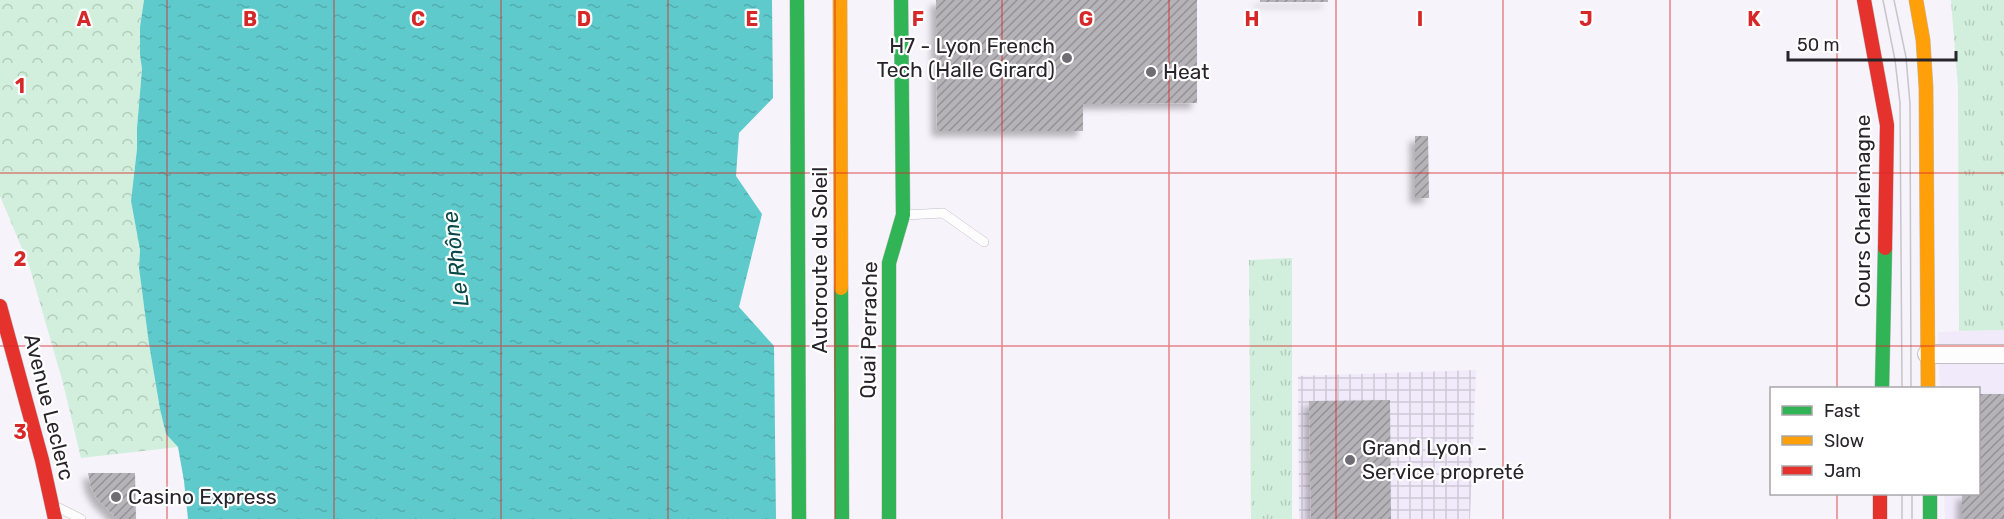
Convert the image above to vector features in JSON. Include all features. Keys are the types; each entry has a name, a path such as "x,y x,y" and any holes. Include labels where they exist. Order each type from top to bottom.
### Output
{"main road":[{"name":"Autoroute du Soleil","path":"797,0 799,519"},
{"name":"Autoroute du Soleil","path":"840,0 842,519"},
{"name":"Quai Perrache","path":"889,519 889,263 903,215 901,0"},
{"name":"Cours Charlemagne","path":"1864,0 1887,125 1882,387"},
{"path":"1916,0 1923,40 1926,88 1928,387"},
{"name":"Avenue Leclerc","path":"0,306 20,376 53,512"},
{"path":"1880,495 1880,519"},
{"path":"1930,495 1930,519"}],"street":[{"path":"1927,354 2004,354"}],"lane":[{"path":"903,215 943,213 984,242"},
{"path":"53,512 81,519"}],"shaded area":[{"path":"2004,330 2004,519 1945,519 1944,495 1980,495 1980,387 1940,387 1938,332"},
{"path":"1476,370 1470,519 1299,519 1298,376"}],"green space":[{"path":"0,0 144,0 140,27 142,69 137,149 131,201 140,250 139,268 160,409 166,434 178,447 81,458 63,383 29,265 0,196"},
{"path":"1951,0 2004,0 2004,330 1959,331 1958,87"},
{"path":"1292,258 1292,519 1251,519 1249,260"}],"water":[{"name":"Le Rhône","path":"144,0 772,0 773,98 739,133 736,176 762,214 739,307 774,346 776,519 188,519 178,447 166,434 160,409 139,268 140,250 131,201 137,149 142,69 140,27"}],"building":[{"name":"H7 - Lyon French Tech (Halle Girard)","path":"936,0 1197,0 1197,103 1083,104 1083,131 937,131"},
{"path":"1260,0 1328,0 1328,2 1260,2"},
{"path":"1415,136 1428,136 1429,198 1415,198"},
{"path":"1980,394 2004,394 2004,519 1962,519 1962,495 1980,495"},
{"name":"Grand Lyon - Service propreté","path":"1390,400 1391,519 1311,519 1309,401"},
{"name":"Casino Express","path":"88,473 135,473 136,519 117,519 98,500 91,488"}],"tram line":[{"path":"1883,0 1895,60 1900,103 1902,387"},
{"path":"1894,0 1906,57 1910,104 1911,387"},
{"path":"1902,495 1902,519"},
{"path":"1912,495 1912,519"}],"traffic: fast":[{"path":"797,0 799,519"},
{"path":"889,519 889,263 903,215 901,0"},
{"path":"1882,387 1885,248"},
{"path":"841,288 842,519"},
{"path":"1930,495 1930,519"}],"traffic: slow":[{"path":"840,0 841,288"},
{"path":"1916,0 1923,40 1926,88 1928,387"}],"traffic: jam":[{"path":"1864,0 1887,125 1885,248"},
{"path":"0,306 42,460 55,519"},
{"path":"1880,495 1880,519"}],"place":[{"name":"H7 - Lyon French Tech (Halle Girard)","path":"1067,58"},
{"name":"Heat","path":"1151,72"},
{"name":"Grand Lyon - Service propreté","path":"1350,460"},
{"name":"Casino Express","path":"116,497"}]}
